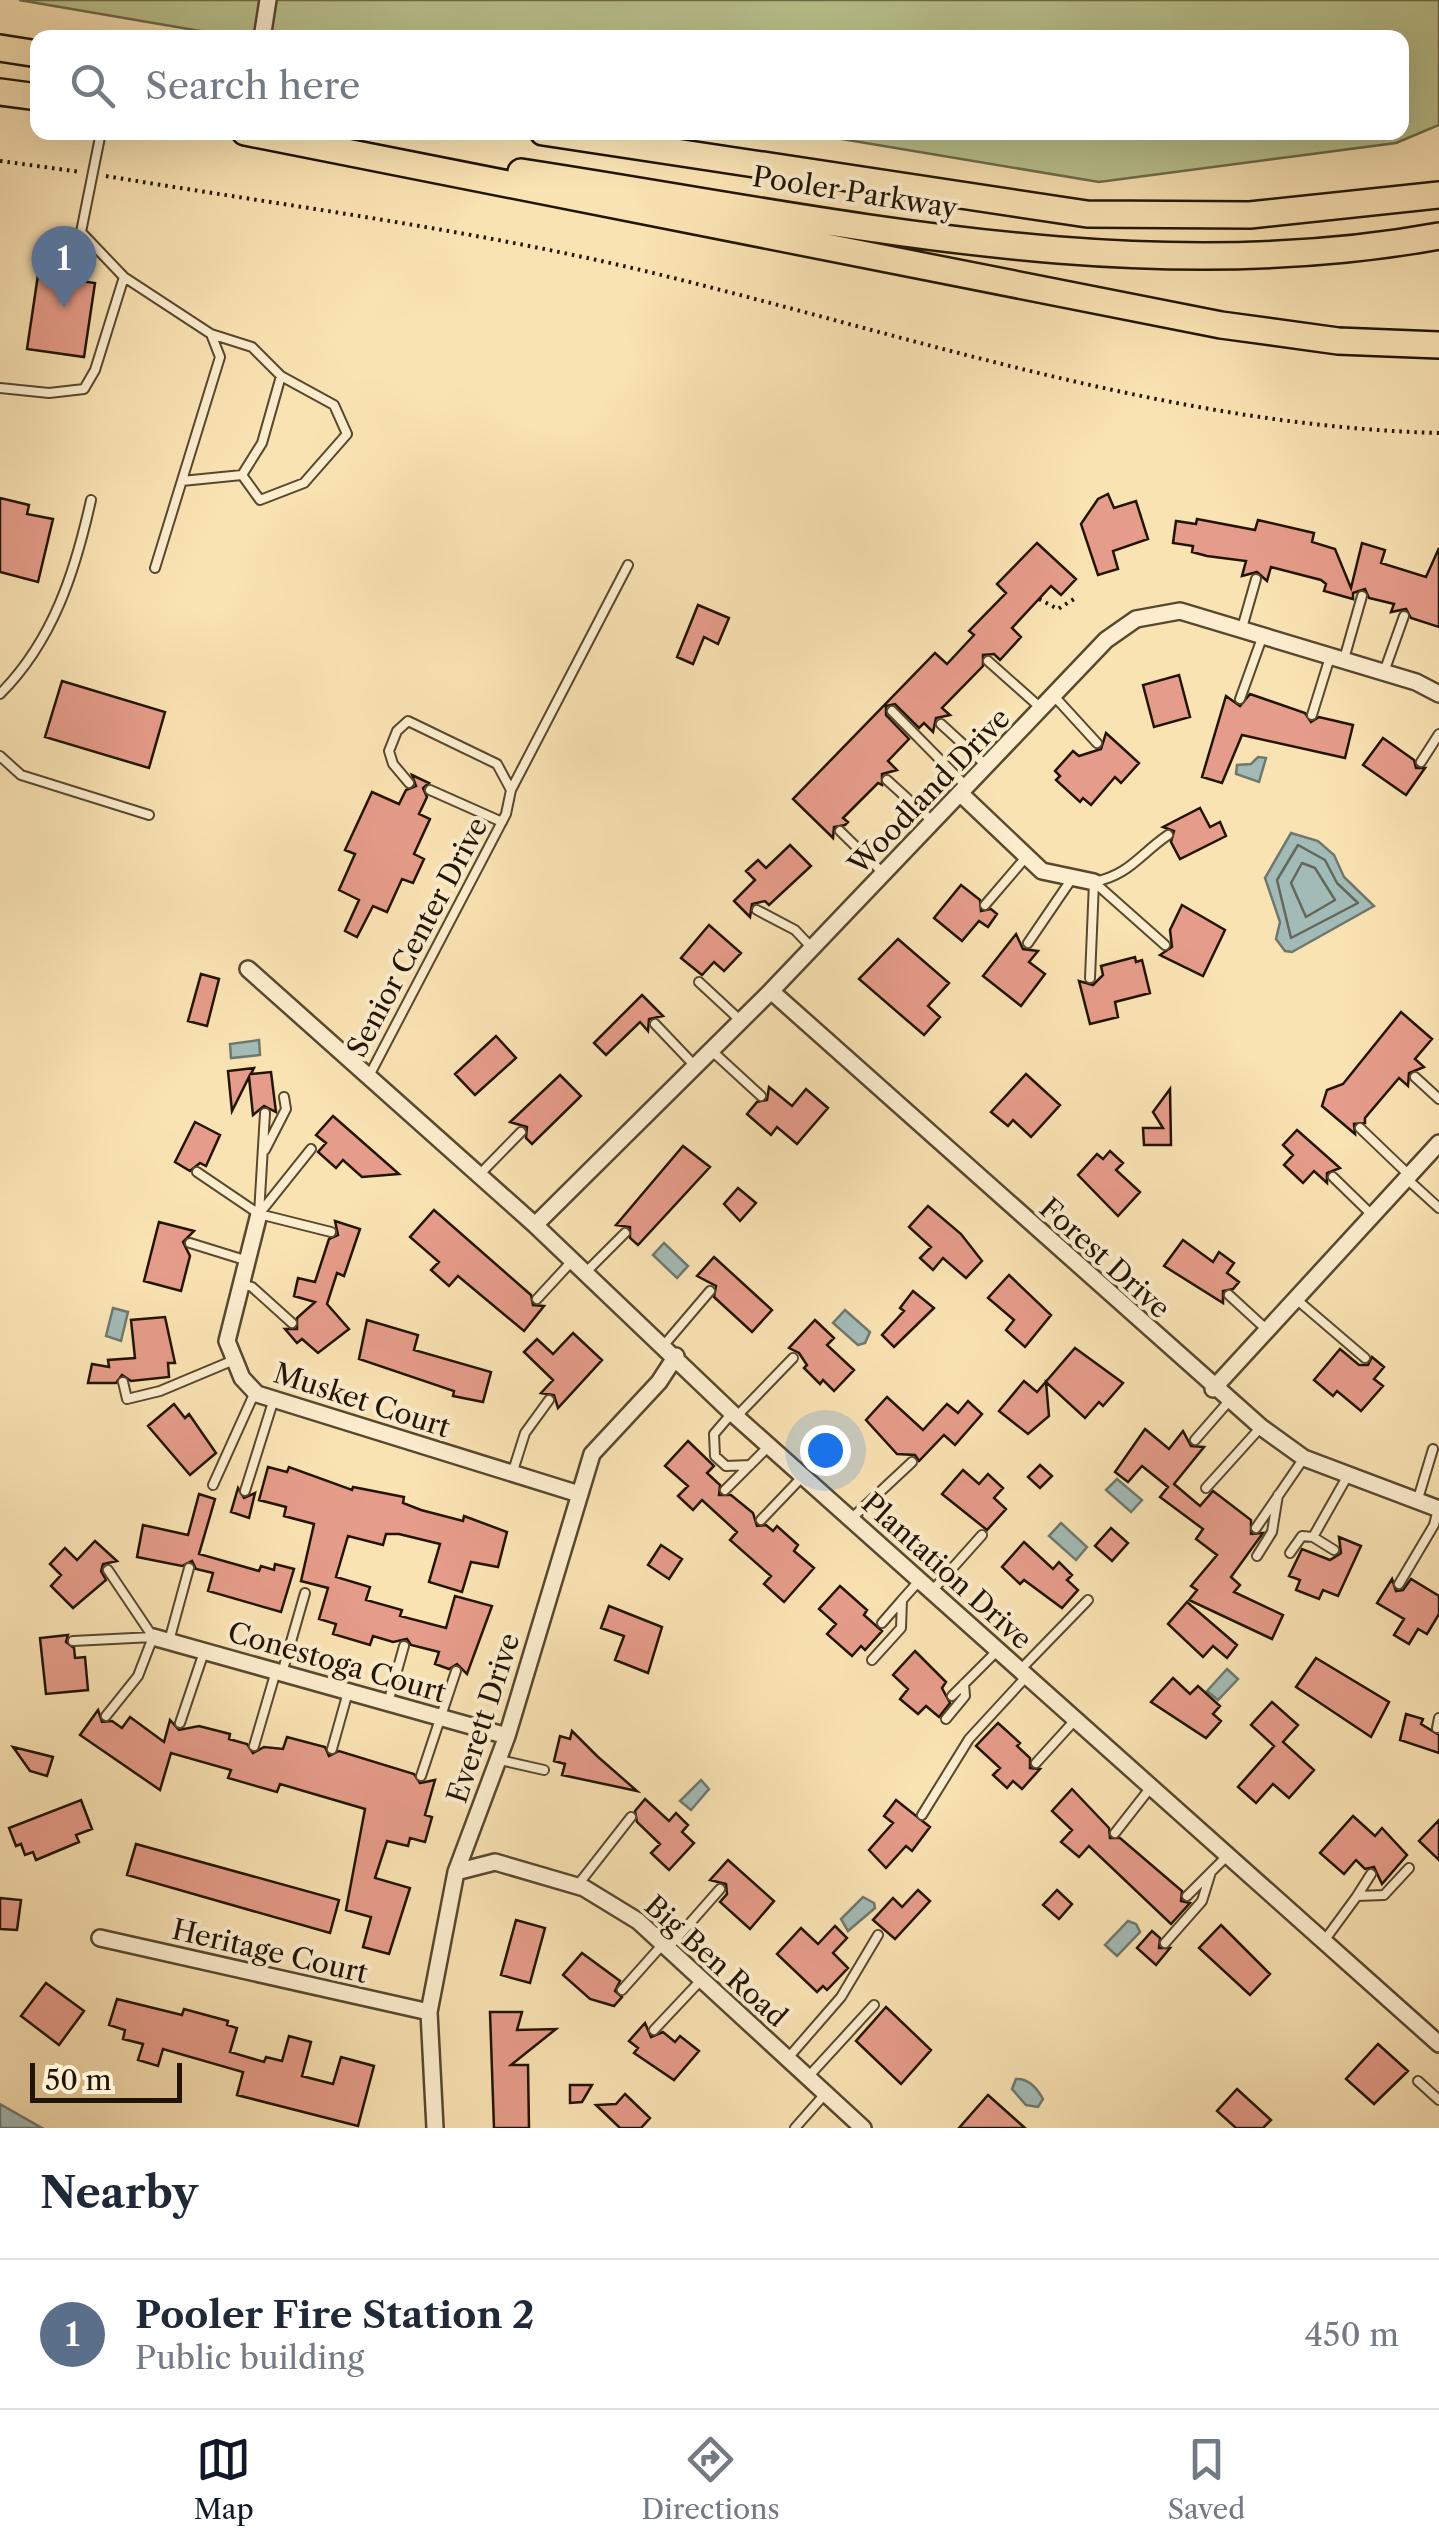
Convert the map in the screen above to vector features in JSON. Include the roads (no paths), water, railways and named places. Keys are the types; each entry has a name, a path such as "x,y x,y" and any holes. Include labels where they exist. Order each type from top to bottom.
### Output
{"main road":[{"path":"0,48 30,53"},
{"path":"0,92 30,96"},
{"path":"285,140 1221,325 1338,340 1439,344"},
{"name":"Pooler Parkway","path":"317,140 1061,252 1252,257 1387,245 1439,236"},
{"name":"Pooler Parkway","path":"597,140 1086,214 1250,216 1439,195"}],"street":[{"path":"263,30 268,0"},
{"name":"Woodland Drive","path":"535,1225 741,1022 1106,640 1136,619 1180,611 1384,672 1439,694"},
{"path":"965,791 1042,871 1094,882"},
{"name":"Plantation Drive","path":"248,969 367,1080 535,1225 734,1415 1439,2044"},
{"name":"Forest Drive","path":"771,991 1261,1427 1304,1458 1439,1509"},
{"path":"1213,1388 1439,1142"},
{"path":"234,1360 227,1342 260,1214"},
{"name":"Everett Drive","path":"435,2128 429,2012 456,1872 508,1736 592,1454 658,1382 670,1350"},
{"name":"Musket Court","path":"234,1360 254,1392 273,1402 578,1494"},
{"name":"Conestoga Court","path":"161,1639 508,1736"},
{"name":"Big Ben Road","path":"456,1872 496,1862 577,1886 638,1921 863,2128"},
{"name":"Heritage Court","path":"100,1938 429,2012"}],"lane":[{"path":"98,140 81,232 124,277 211,334 252,347 281,376 334,405 347,434 304,483 260,500 242,475"},
{"path":"0,388 49,393 84,389 96,370 124,277"},
{"path":"155,568 220,356 211,334"},
{"path":"242,475 262,444 281,376"},
{"path":"182,482 242,475"},
{"path":"0,694 44,642 81,545 92,500"},
{"name":"Senior Center Drive","path":"367,1080 504,818 511,790 628,565"},
{"path":"1242,629 1256,579"},
{"path":"1312,715 1362,596"},
{"path":"1384,672 1404,616"},
{"path":"1240,700 1262,635"},
{"path":"988,661 1048,702 1097,743"},
{"path":"892,710 965,791"},
{"path":"409,782 393,764 389,751 397,731 408,722 496,764 511,790"},
{"path":"941,724 988,767"},
{"path":"1421,762 1439,734"},
{"path":"0,756 21,775 149,815"},
{"path":"887,780 934,823"},
{"path":"430,790 504,818"},
{"path":"840,830 884,874"},
{"path":"1094,882 1120,877 1142,852 1168,835"},
{"path":"986,905 1026,856"},
{"path":"1028,944 1073,877"},
{"path":"1094,882 1165,946"},
{"path":"1090,978 1094,882"},
{"path":"757,910 795,930 812,948"},
{"path":"699,982 741,1022"},
{"path":"655,1024 696,1067"},
{"path":"712,1051 762,1096"},
{"path":"1415,1077 1439,1100"},
{"path":"263,1154 286,1110 284,1097"},
{"path":"260,1214 265,1114"},
{"path":"1360,1128 1439,1208"},
{"path":"478,1176 520,1132"},
{"path":"260,1214 311,1150"},
{"path":"198,1172 260,1214 331,1232"},
{"path":"1333,1176 1372,1215"},
{"path":"586,1272 625,1233"},
{"path":"190,1243 248,1261"},
{"path":"536,1299 573,1260"},
{"path":"242,1284 252,1287 292,1323"},
{"path":"670,1350 710,1291"},
{"path":"1229,1295 1267,1330"},
{"path":"1296,1298 1365,1358"},
{"path":"750,1466 726,1466 711,1445 714,1434 793,1358"},
{"path":"123,1382 126,1399 160,1391 234,1360"},
{"path":"214,1486 254,1392"},
{"path":"512,1474 525,1433 549,1400"},
{"path":"1195,1440 1228,1401"},
{"path":"246,1490 273,1402"},
{"path":"1206,1488 1261,1427"},
{"path":"726,1490 769,1446"},
{"path":"1417,1502 1433,1449"},
{"path":"1256,1528 1304,1458"},
{"path":"851,1518 912,1462"},
{"path":"761,1520 803,1476"},
{"path":"1313,1537 1347,1477"},
{"path":"1258,1556 1272,1532 1278,1491"},
{"path":"1399,1584 1434,1525 1439,1509"},
{"path":"882,1623 902,1600 926,1586 982,1535"},
{"path":"1290,1553 1302,1536 1313,1537 1334,1550"},
{"path":"106,1716 161,1639 189,1568"},
{"path":"108,1570 161,1639"},
{"path":"254,1746 305,1593"},
{"path":"872,1660 901,1628 902,1600"},
{"path":"922,1815 969,1739 1088,1600"},
{"path":"73,1641 161,1639"},
{"path":"388,1703 404,1646"},
{"path":"952,1696 998,1650"},
{"path":"180,1723 204,1651"},
{"path":"421,1776 444,1718 456,1671"},
{"path":"946,1719 965,1696 964,1684"},
{"path":"332,1749 348,1692"},
{"path":"1036,1764 1076,1720"},
{"path":"499,1759 544,1770"},
{"path":"1115,1834 1151,1787"},
{"path":"577,1886 631,1816"},
{"path":"1188,1896 1228,1856"},
{"path":"1357,1896 1384,1895 1409,1868"},
{"path":"1165,1943 1202,1901 1211,1872"},
{"path":"1324,1941 1371,1874"},
{"path":"622,1990 720,1889"},
{"path":"788,2058 846,1988 878,1935"},
{"path":"838,1978 846,1988"},
{"path":"654,2030 702,1979"},
{"path":"808,2078 874,2005"},
{"path":"1418,2081 1439,2100"},
{"path":"794,2128 826,2094"}],"water":[{"path":"1258,757 1266,758 1259,782 1236,774 1237,765 1251,764"},
{"path":"1291,833 1318,841 1334,855 1344,877 1374,906 1292,952 1285,951 1276,939 1280,922 1265,878"},
{"path":"259,1040 260,1055 231,1058 230,1044"},
{"path":"664,1243 688,1266 677,1278 653,1255"},
{"path":"113,1308 128,1312 121,1341 106,1336"},
{"path":"845,1310 870,1332 865,1343 858,1345 833,1323"},
{"path":"1117,1479 1142,1500 1131,1512 1106,1490"},
{"path":"1061,1523 1087,1547 1076,1560 1049,1536"},
{"path":"1227,1669 1238,1679 1218,1700 1207,1691"},
{"path":"701,1780 709,1789 691,1810 680,1801"},
{"path":"863,1897 874,1903 875,1908 848,1931 841,1919"},
{"path":"1128,1921 1136,1924 1140,1932 1117,1956 1105,1945"},
{"path":"1016,2079 1029,2082 1038,2091 1043,2099 1038,2107 1026,2105 1012,2089"},
{"path":"0,2104 42,2128 0,2128"}],"place":[{"name":"Pooler Fire Station 2","path":"64,308"}]}
